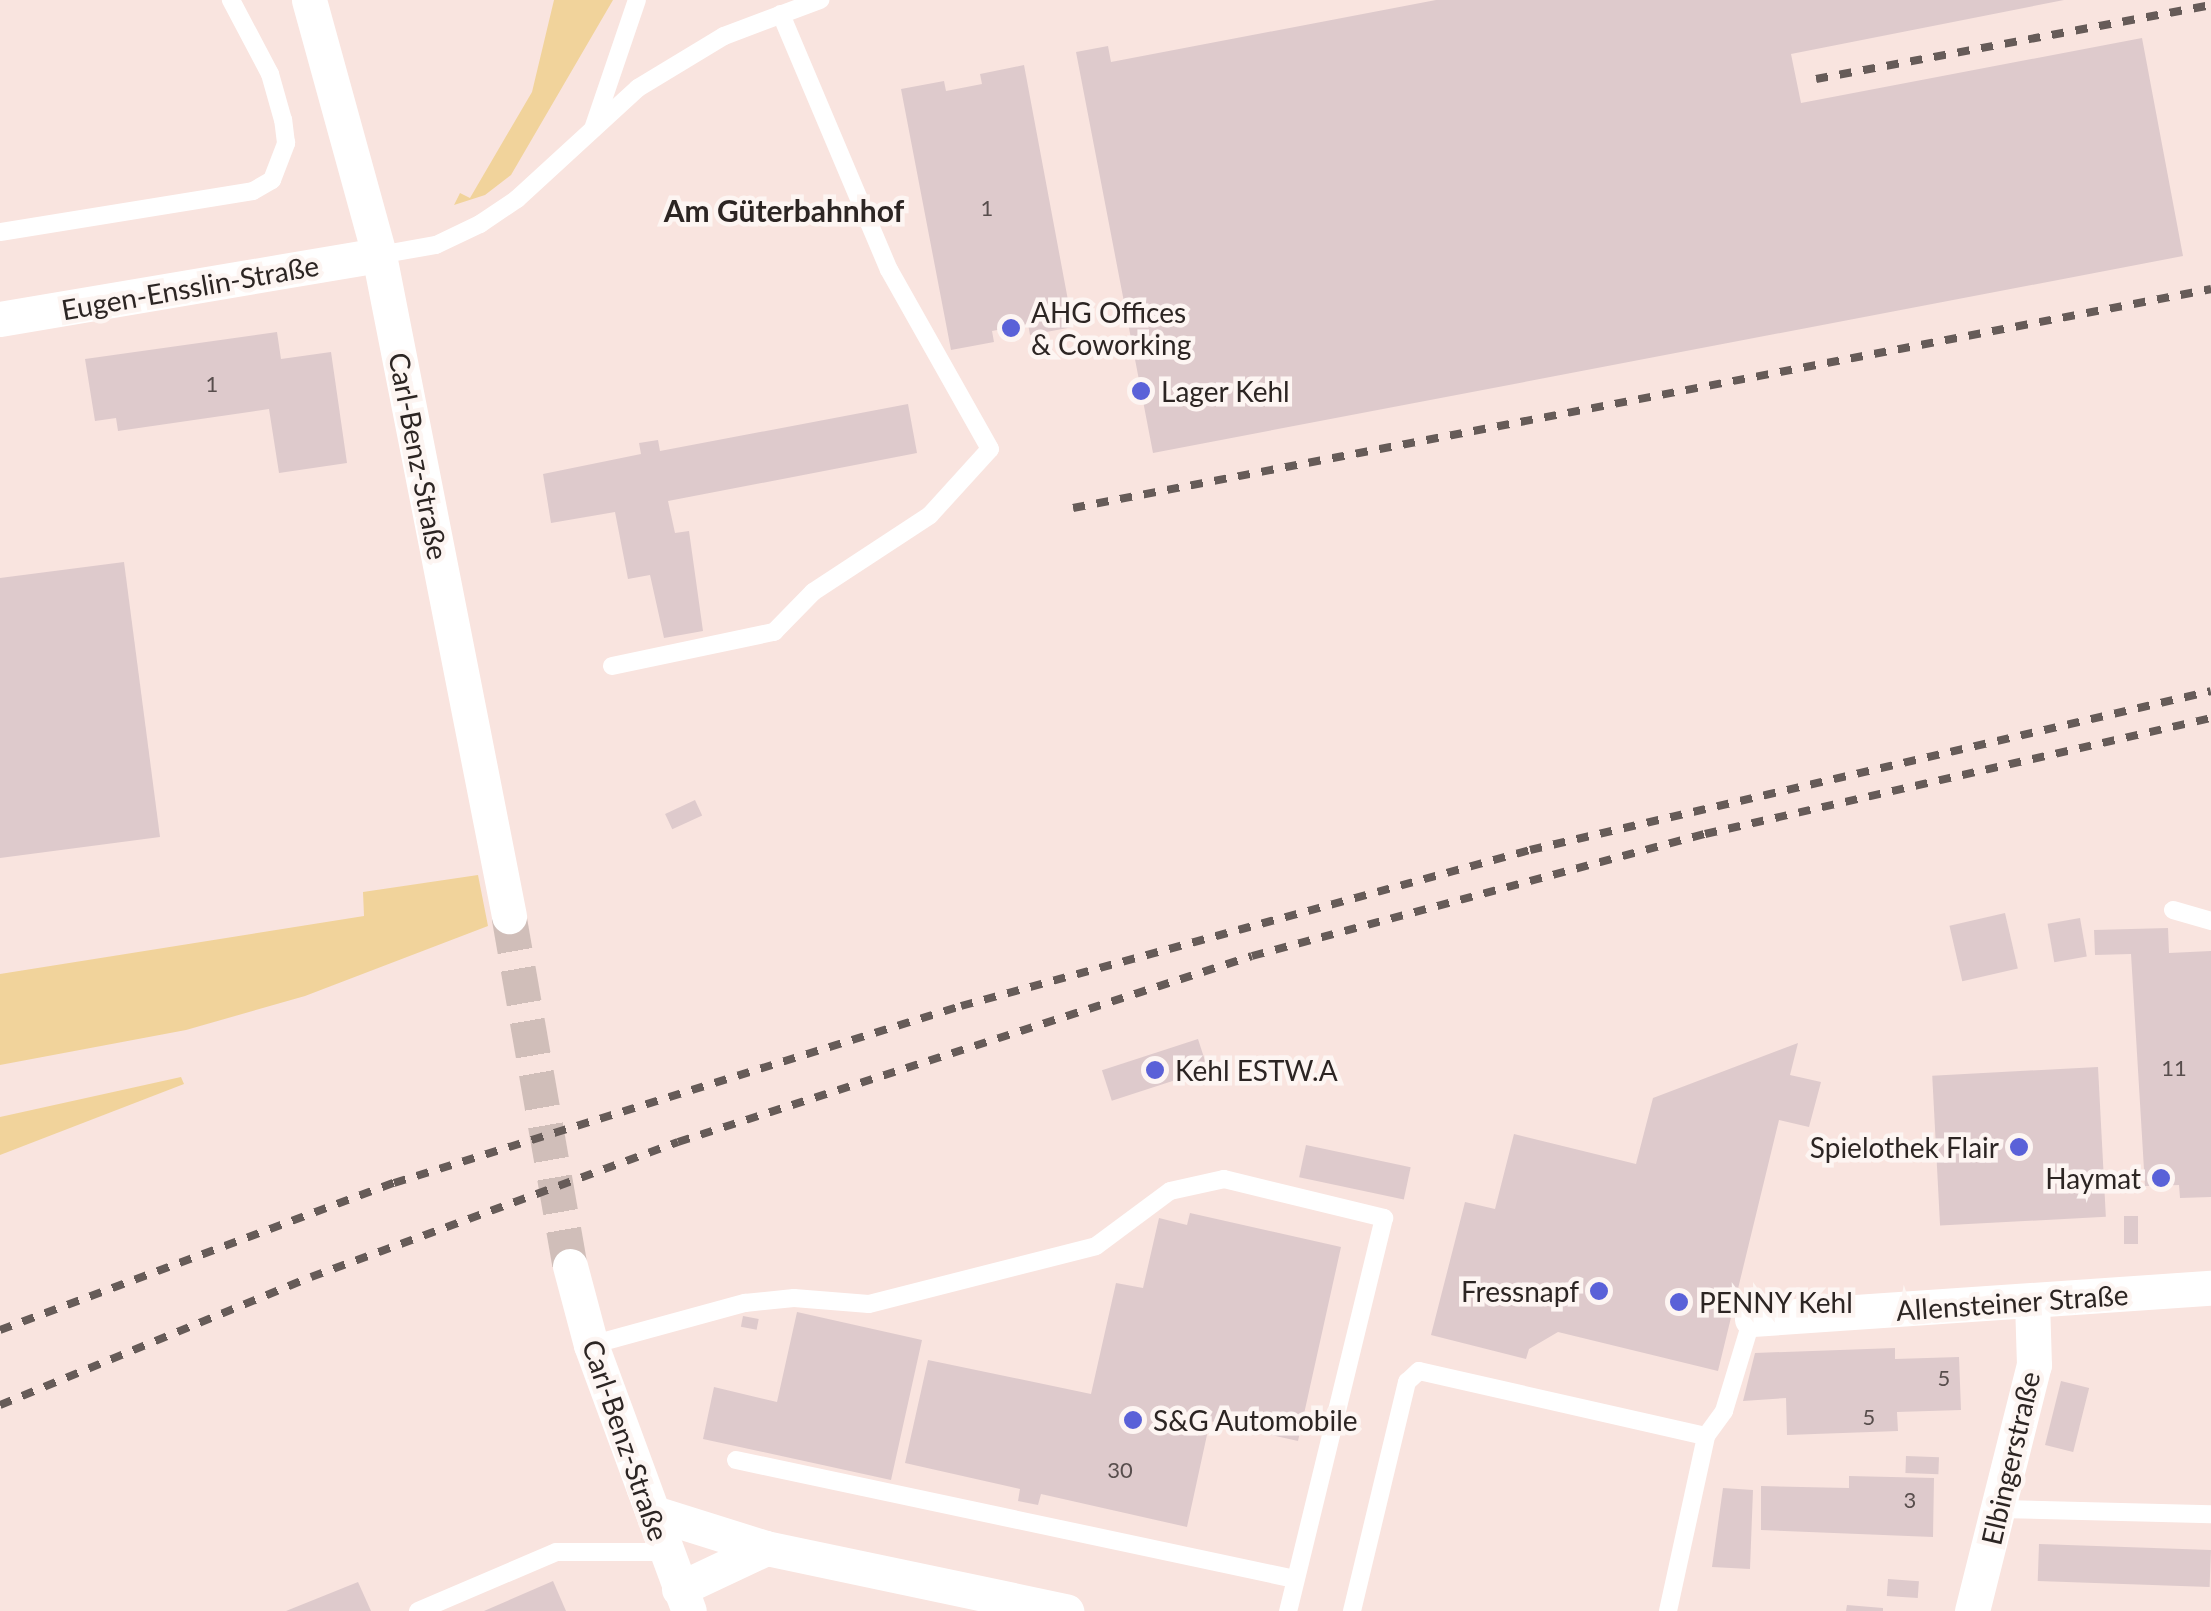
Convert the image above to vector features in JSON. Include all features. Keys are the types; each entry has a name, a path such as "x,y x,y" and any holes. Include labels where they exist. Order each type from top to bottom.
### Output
{"street":[{"name":"Carl-Benz-Straße","path":"309,0 379,254 509,916"},
{"name":"Eugen-Ensslin-Straße","path":"0,319 379,254"},
{"name":"Carl-Benz-Straße","path":"570,1266 591,1345 684,1600"},
{"name":"Allensteiner Straße","path":"1752,1319 2211,1288"},
{"name":"Elbingerstraße","path":"1972,1611 2034,1364 2032,1302"},
{"path":"654,1513 766,1548 1066,1611"},
{"path":"684,1600 766,1548"}],"lane":[{"path":"0,232 253,191 272,180 286,144 283,120 270,74 232,0"},
{"path":"593,130 637,0"},
{"path":"379,254 436,244 480,224 683,59 820,0"},
{"path":"612,666 774,632 812,592 930,515 990,450 897,286 812,101 781,14"},
{"path":"2173,910 2211,921"},
{"path":"591,1345 744,1303 794,1298 870,1304 1096,1246 1170,1192 1224,1179 1384,1218 1288,1611"},
{"path":"1668,1611 1706,1436 1724,1410 1752,1319"},
{"path":"1352,1611 1407,1382 1419,1372 1706,1436"},
{"path":"736,1460 1295,1580"},
{"path":"1998,1509 2211,1514"},
{"path":"418,1611 556,1552 665,1552"}],"shaded area":[{"path":"554,0 613,0 511,175 485,195 454,205 460,193 470,198 532,92"},
{"path":"478,875 488,926 305,996 186,1030 0,1065 0,974 364,916 363,892"},
{"path":"181,1077 184,1084 0,1155 0,1117"}],"building":[{"path":"1436,0 2064,0 1791,54 1801,103 2142,38 2183,256 1153,453 1076,52 1108,46 1111,62"},
{"path":"1024,65 1073,327 1030,335 1028,324 992,331 994,342 951,350 901,89 944,81 946,91 982,84 980,74"},
{"path":"277,332 281,359 331,352 347,463 279,473 269,409 118,431 116,418 95,421 85,359"},
{"path":"908,404 917,453 668,501 675,533 689,531 703,631 664,638 650,575 628,579 615,512 551,523 543,474 641,454 639,443 658,440 660,451"},
{"path":"124,562 160,837 0,858 0,578"},
{"path":"695,800 702,815 672,829 665,814"},
{"path":"2005,913 2018,969 1962,981 1949,926"},
{"path":"2080,918 2087,956 2054,962 2048,924"},
{"path":"2168,928 2169,953 2211,951 2211,1197 2180,1198 2179,1185 2145,1186 2131,954 2095,955 2094,930"},
{"name":"Kehl ESTW.A","path":"1198,1039 1208,1069 1112,1101 1102,1070"},
{"path":"1798,1043 1790,1075 1821,1082 1809,1127 1779,1120 1718,1371 1558,1332 1529,1349 1526,1359 1431,1335 1465,1202 1495,1209 1514,1134 1636,1164 1653,1098"},
{"name":"Spielothek Flair","path":"2098,1067 2106,1217 1940,1225 1932,1076"},
{"path":"1306,1145 1411,1167 1404,1200 1299,1177"},
{"path":"1190,1213 1341,1247 1298,1441 1210,1421 1187,1527 1041,1494 1038,1505 1018,1501 1020,1489 905,1463 928,1360 1091,1394 1116,1283 1143,1288 1159,1218 1187,1225"},
{"path":"2124,1216 2138,1216 2138,1244 2124,1244"},
{"path":"797,1312 922,1340 891,1480 703,1439 714,1387 777,1402"},
{"path":"743,1316 759,1319 757,1330 741,1327"},
{"path":"1895,1348 1895,1359 1959,1357 1961,1410 1897,1412 1898,1431 1787,1435 1786,1398 1743,1401 1755,1353"},
{"path":"2061,1381 2089,1388 2073,1452 2045,1445"},
{"path":"1906,1456 1939,1457 1938,1474 1905,1473"},
{"path":"1849,1476 1934,1478 1933,1537 1761,1530 1761,1486 1849,1488"},
{"path":"1723,1488 1753,1490 1750,1569 1712,1567"},
{"path":"2039,1544 2211,1550 2210,1587 2038,1581"},
{"path":"1888,1579 1919,1581 1918,1598 1887,1596"},
{"path":"553,1581 566,1611 484,1611"},
{"path":"358,1582 371,1611 286,1611"},
{"path":"1847,1605 1883,1608 1883,1611 1846,1611"}],"tunnel":[{"path":"509,916 570,1266"}],"railway":[{"path":"1816,79 2211,5"},
{"path":"1073,508 2211,289"},
{"path":"0,1330 394,1183 961,1006 1530,850 2211,691"},
{"path":"0,1405 311,1277 678,1142 1252,956 1705,834 2211,718"}],"place":[{"name":"AHG Offices & Coworking","path":"1011,328"},
{"name":"Lager Kehl","path":"1141,391"},
{"name":"Kehl ESTW.A","path":"1155,1070"},
{"name":"Spielothek Flair","path":"2019,1147"},
{"name":"Haymat","path":"2161,1178"},
{"name":"Fressnapf","path":"1599,1291"},
{"name":"PENNY Kehl","path":"1679,1302"},
{"name":"S&G Automobile","path":"1133,1420"}],"district":[{"name":"Am Güterbahnhof","path":"784,210"}]}
